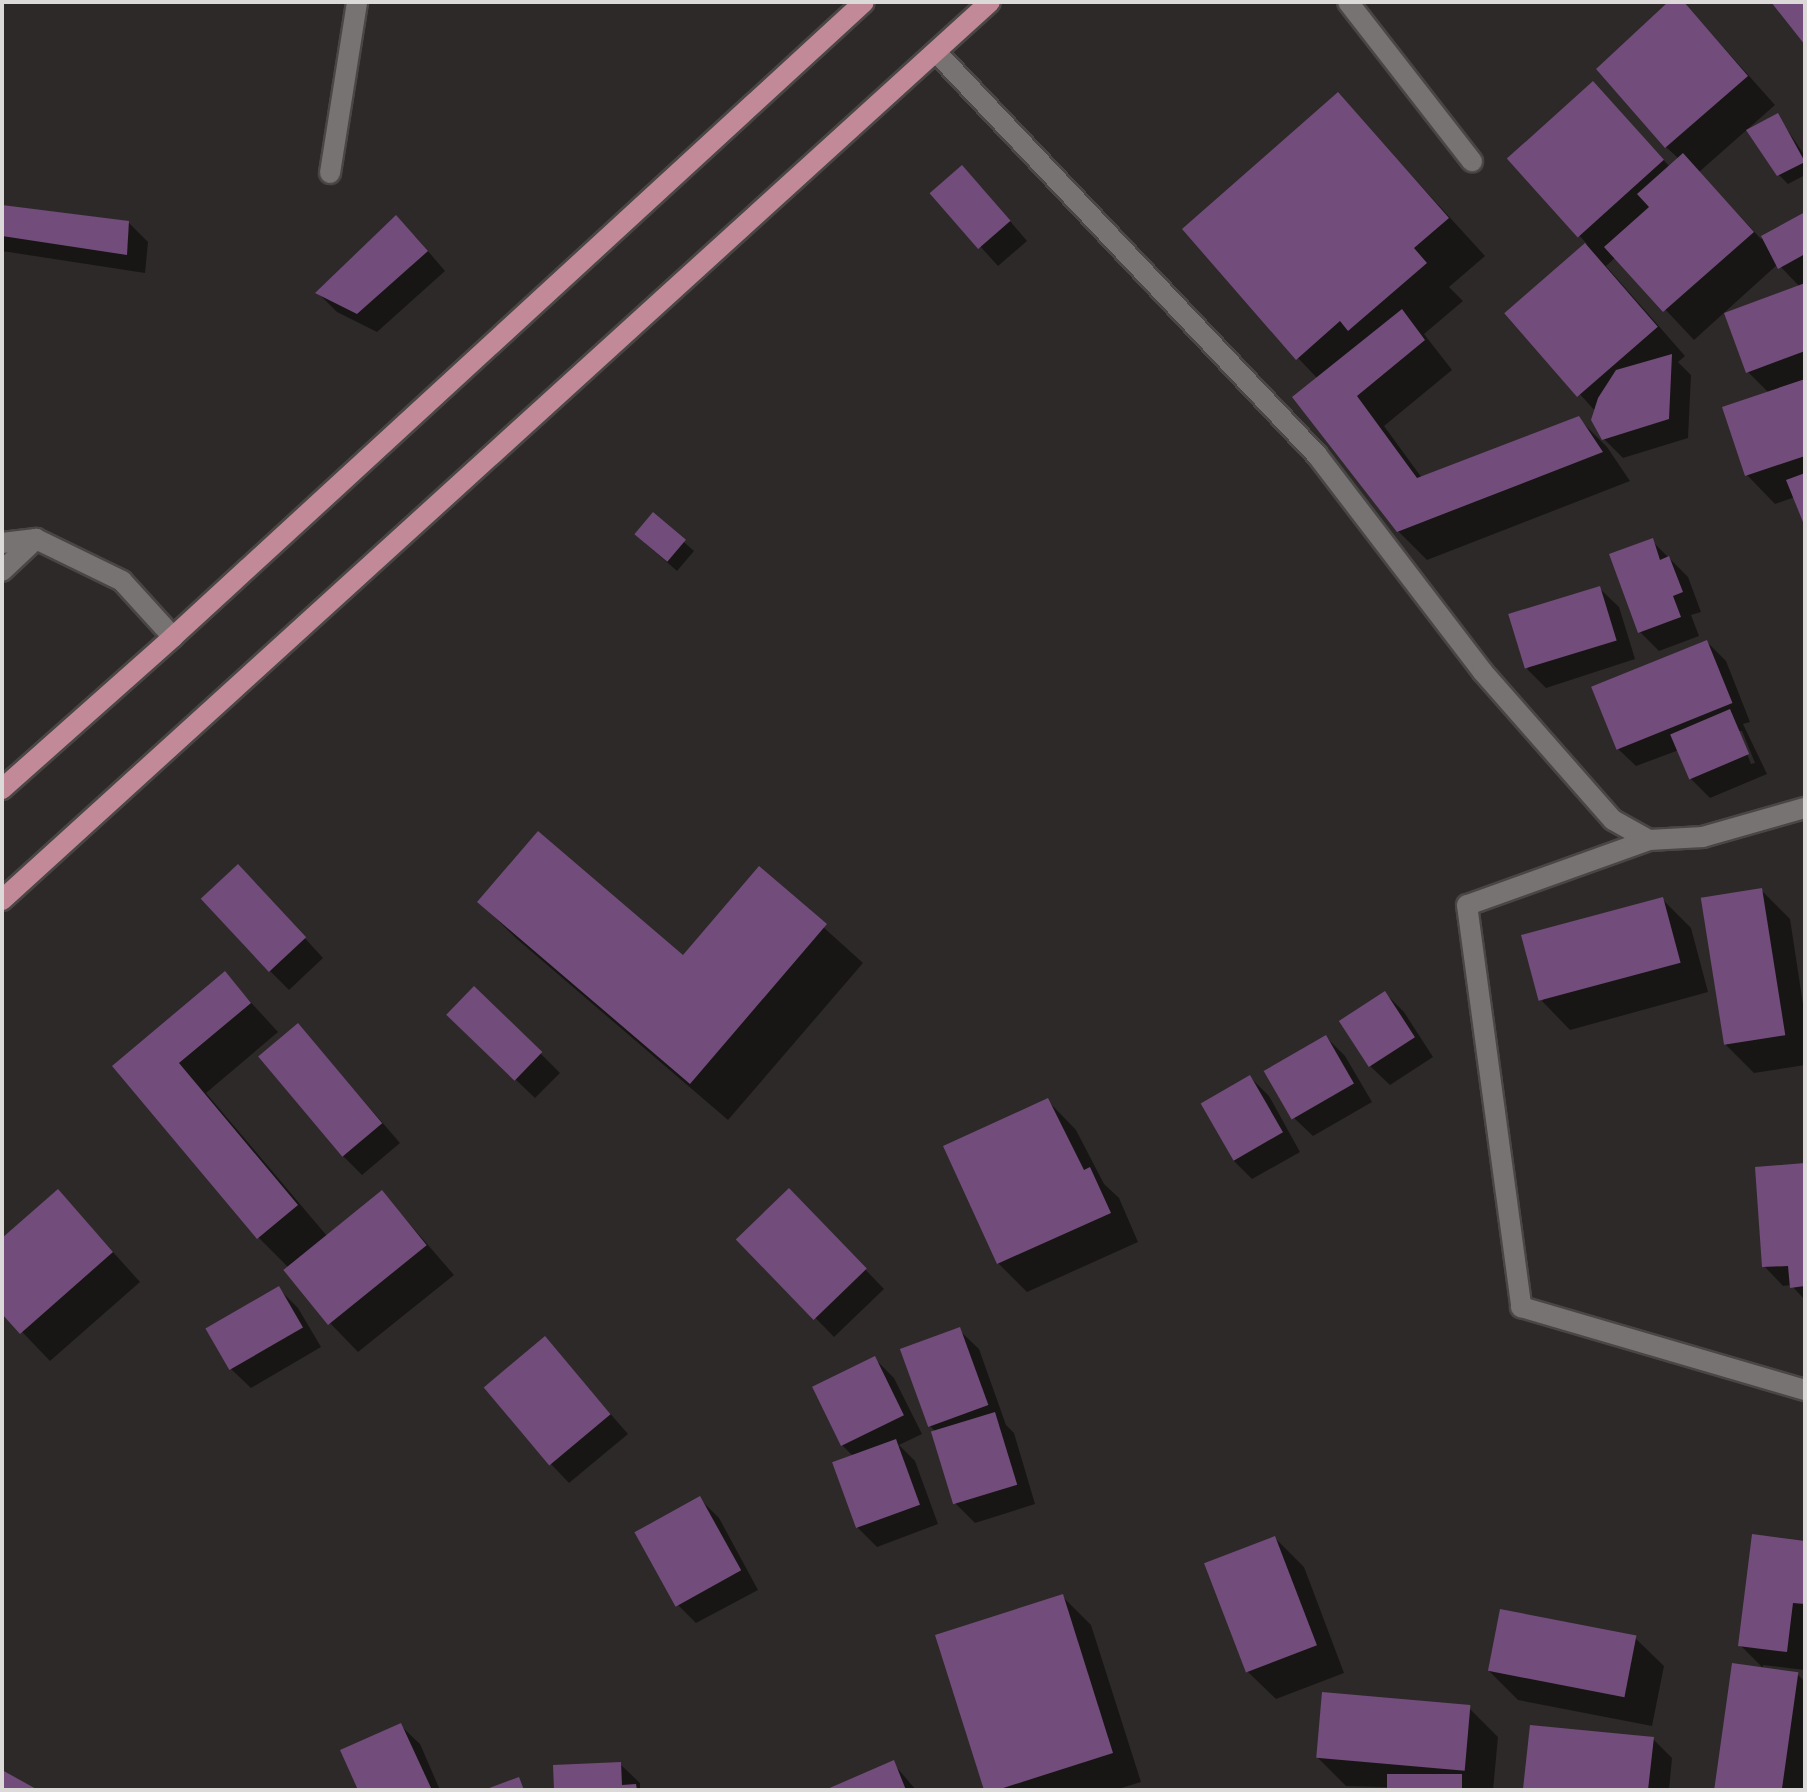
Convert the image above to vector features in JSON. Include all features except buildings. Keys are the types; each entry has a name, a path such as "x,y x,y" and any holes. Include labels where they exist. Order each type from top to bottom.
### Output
{"main road":[{"path":"2,789 173,637 864,2"},
{"path":"2,900 990,2"}],"street":[{"path":"330,173 357,2"},
{"path":"1348,2 1472,161"},
{"path":"936,52 1317,455 1482,671 1613,820 1649,840"},
{"path":"2,571 36,539"},
{"path":"2,543 36,539 122,581 173,637"},
{"path":"1805,808 1703,837 1649,840 1467,905 1521,1307 1805,1390"}]}
